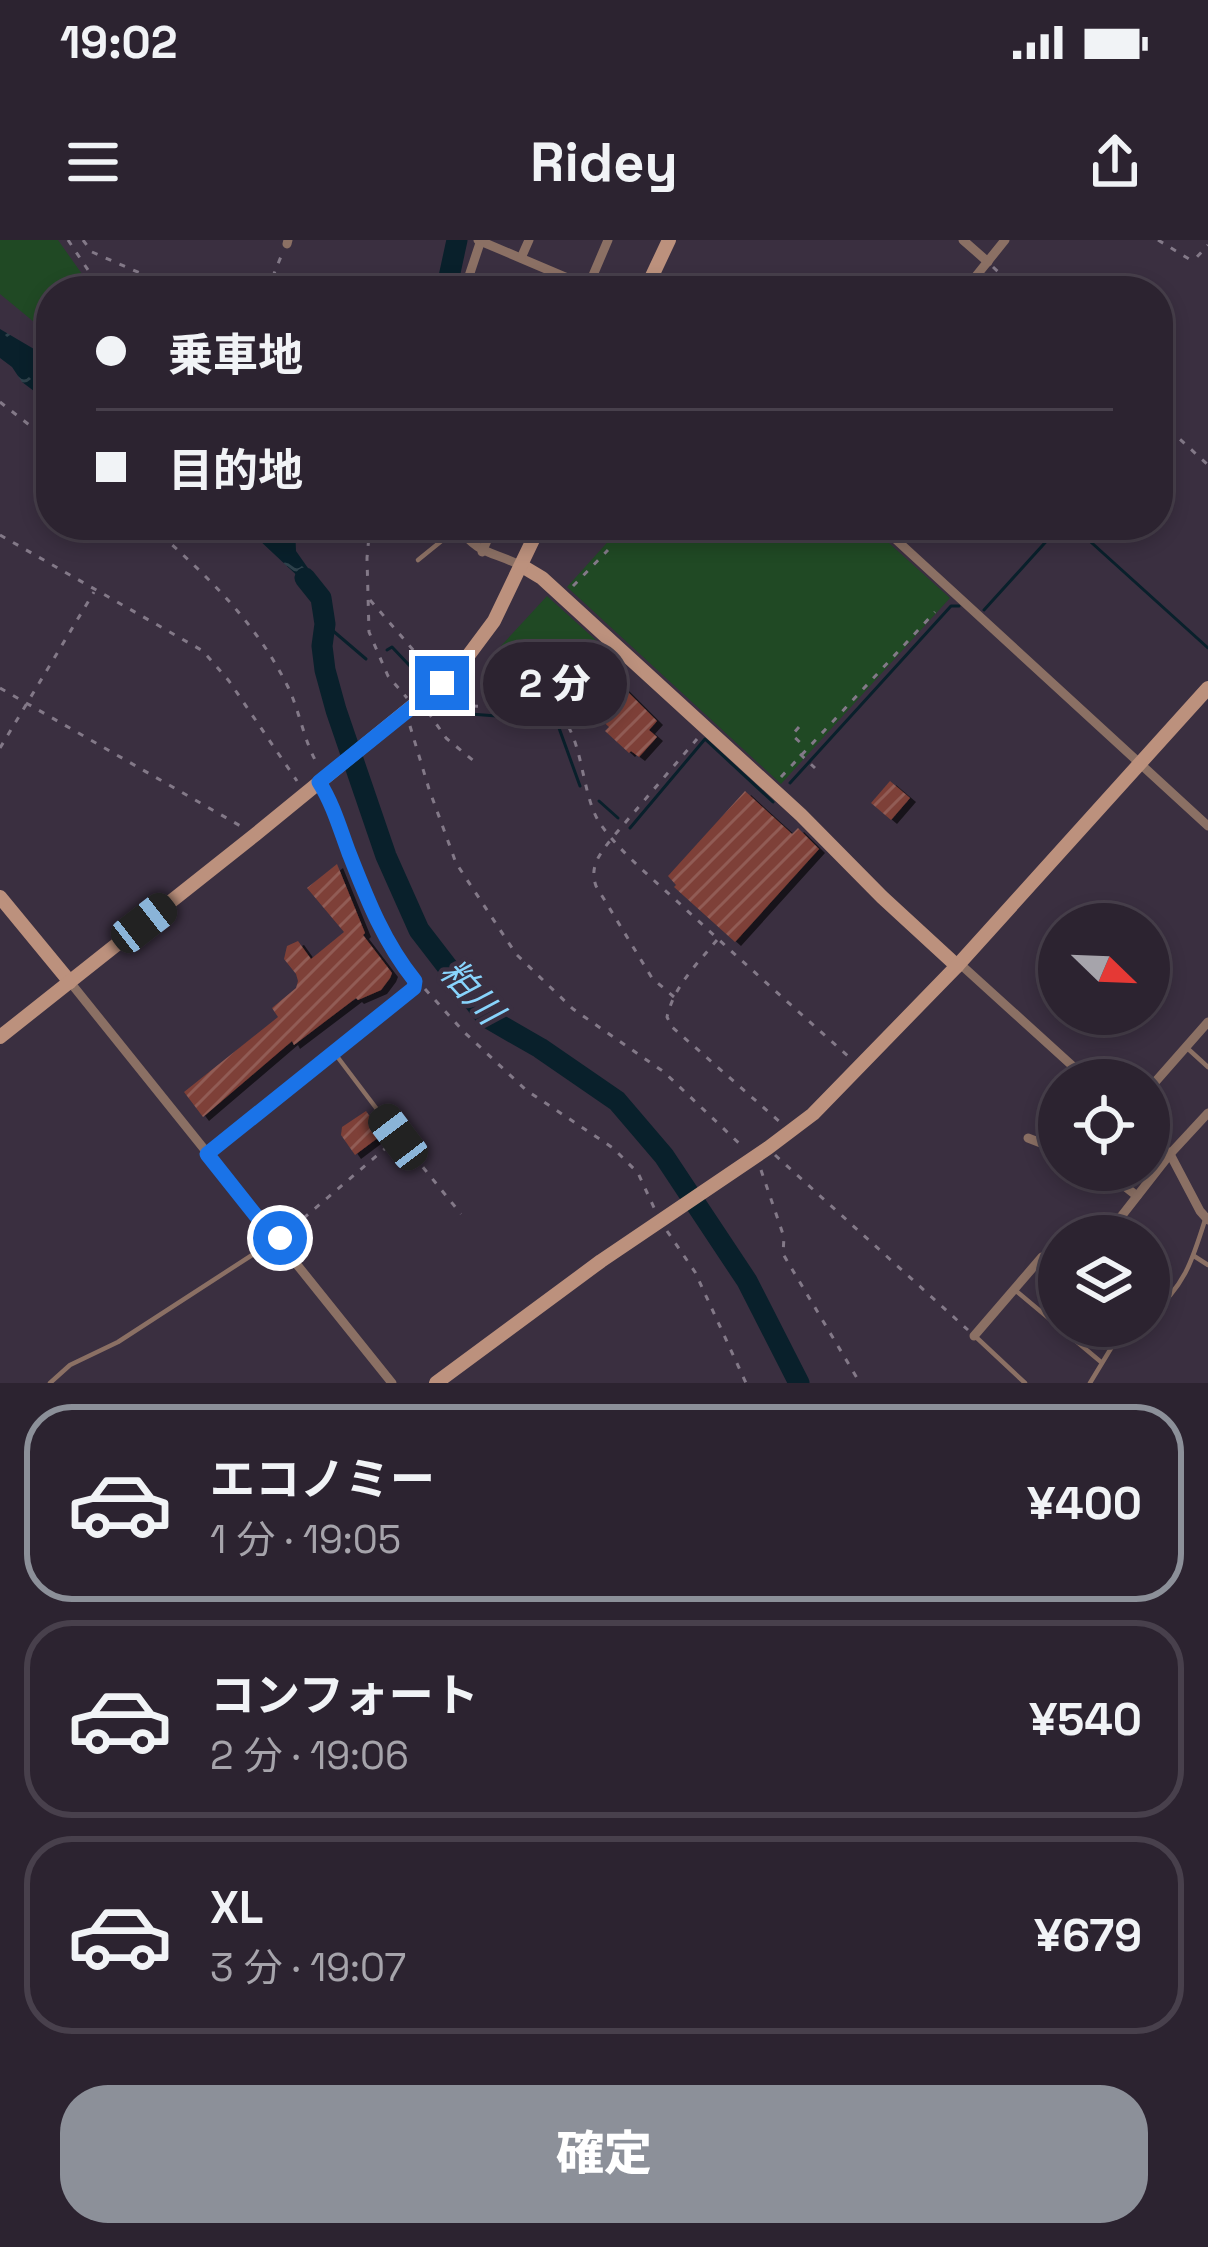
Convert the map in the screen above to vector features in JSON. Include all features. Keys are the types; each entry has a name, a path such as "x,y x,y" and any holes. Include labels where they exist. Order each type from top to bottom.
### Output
{"street":[{"path":"521,258 529,240"},
{"path":"597,276 608,240"},
{"path":"652,276 669,240"},
{"path":"963,240 988,262"},
{"path":"976,276 1005,240"},
{"path":"469,276 480,241 552,276"},
{"path":"468,540 482,552 542,578 801,815 882,898 1064,1059"},
{"path":"482,552 487,540"},
{"path":"0,1037 442,683 484,637 533,540"},
{"path":"896,540 1208,826"},
{"path":"436,1383 813,1114 958,964 1208,688"},
{"path":"207,1154 416,985 374,914 323,776"},
{"path":"0,897 207,1154 281,1237 392,1383"},
{"path":"1170,1065 1208,1022"},
{"path":"1207,1219 1170,1154 1208,1113"},
{"path":"1028,1138 1038,1142"},
{"path":"1130,1191 1136,1196"},
{"path":"1122,1215 1140,1191"},
{"path":"974,1336 1038,1262"}],"lane":[{"path":"418,560 441,540"},
{"path":"442,683 464,706"},
{"path":"1186,1047 1208,1067"},
{"path":"334,1052 398,1137"},
{"path":"1170,1296 1194,1256 1207,1219"},
{"path":"50,1383 70,1365 118,1342 281,1237"},
{"path":"1194,1256 1208,1265"},
{"path":"1015,1290 1101,1362"},
{"path":"974,1336 1025,1383"},
{"path":"1090,1383 1112,1347"}],"path":[{"path":"68,240 92,276"},
{"path":"83,240 92,252 147,276"},
{"path":"1158,240 1189,259 1208,245"},
{"path":"273,276 287,242"},
{"path":"988,262 1003,276"},
{"path":"0,402 36,430"},
{"path":"1173,433 1208,465"},
{"path":"0,535 202,651 229,681 305,793"},
{"path":"166,540 229,598 253,628 288,688 323,776"},
{"path":"369,540 369,632 388,676 411,709 475,762"},
{"path":"568,592 608,550"},
{"path":"0,748 94,591"},
{"path":"369,598 442,683"},
{"path":"775,782 935,612"},
{"path":"0,688 256,834"},
{"path":"464,706 552,710 562,715 594,814 611,838 861,1067"},
{"path":"411,709 456,863 516,954 572,1009 664,1072 974,1336"},
{"path":"799,727 792,735 806,748"},
{"path":"674,997 652,978 596,886 592,868 611,838 706,729"},
{"path":"802,756 815,768"},
{"path":"718,939 684,979 667,1017 672,1027 791,1131"},
{"path":"420,986 526,1090 613,1148 638,1173 694,1272 746,1383"},
{"path":"281,1237 398,1137 460,1214"},
{"path":"757,1155 784,1237 783,1254 860,1383"}],"green space":[{"path":"0,240 58,240 83,276 36,276 36,324 0,294"},
{"path":"609,540 886,540 950,598 781,784 567,587"},
{"path":"547,596 598,642 541,703 529,700 488,660"}],"water":[{"path":"0,329 36,350 36,393 22,382 0,358"},
{"path":"259,540 296,540 296,551 315,578 321,598"}],"building":[{"path":"606,670 657,721 649,730 657,737 639,757 605,731 609,727 579,700"},
{"path":"890,781 910,798 891,820 871,803"},
{"path":"745,791 792,834 798,828 819,849 735,942 674,887 668,876"},
{"path":"337,864 363,935 392,973 390,978 381,990 356,998 294,1045 292,1041 203,1117 184,1092 278,1017 272,1008 298,981 284,959 287,946 298,941 311,959 344,932 307,888"},
{"path":"366,1111 383,1134 355,1155 341,1135 342,1127"}],"waterway":[{"path":"449,276 457,240"},
{"path":"984,610 1047,540"},
{"path":"1089,540 1208,648"},
{"name":"粕川","path":"305,578 321,598 325,670 336,710 386,856 419,930 486,1017 617,1101 664,1156 747,1281 799,1383"},
{"path":"790,783 951,606 959,606"},
{"path":"325,624 366,659"},
{"path":"387,650 392,647 426,683"},
{"path":"443,701 457,713 552,720 580,786"},
{"path":"630,828 705,739 773,802"},
{"path":"599,801 618,818"}],"route":[{"path":"280,1238 276,1241 207,1154 416,985 374,914 319,782 442,683"}]}
